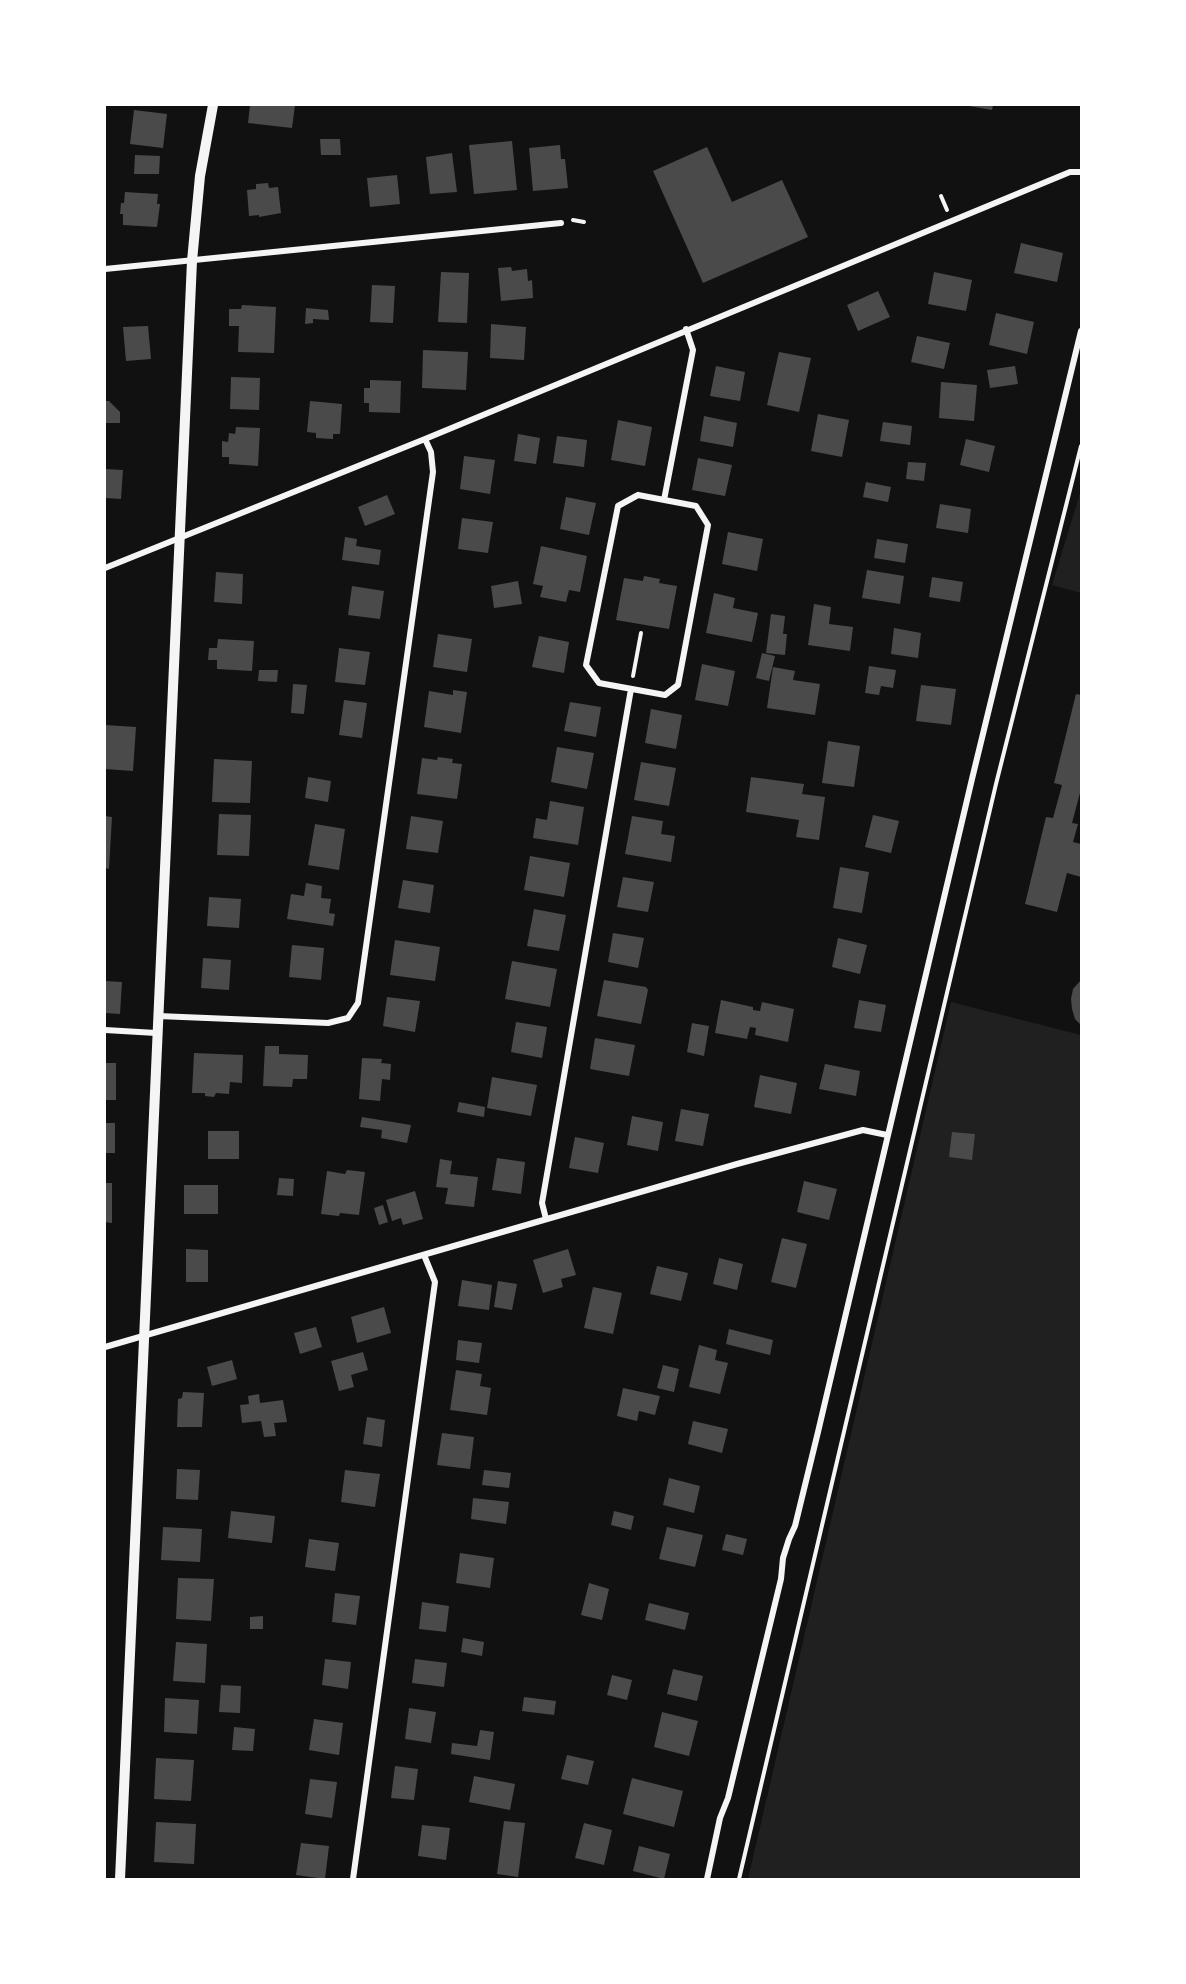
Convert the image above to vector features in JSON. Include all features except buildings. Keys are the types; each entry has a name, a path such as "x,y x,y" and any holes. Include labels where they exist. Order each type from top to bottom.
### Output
{"street":[{"path":"120,1879 192,261 200,176 213,105"},
{"path":"105,568 425,439 1070,171 1081,172"},
{"path":"105,269 561,223"},
{"path":"664,500 693,350 686,329"},
{"path":"707,1879 720,1818 728,1798 778,1590 783,1558 798,1514 1081,332"},
{"path":"157,1016 328,1023 348,1018 358,1003 433,472 431,452 425,439"},
{"path":"638,495 664,500 696,506 708,525 678,685 665,695 599,683 586,665 618,506 638,495"},
{"path":"546,1219 542,1203 631,689"},
{"path":"105,1030 156,1033"},
{"path":"105,1347 863,1130 887,1135"},
{"path":"353,1879 435,1282 424,1255"}],"path":[{"path":"739,1879 996,784 1081,446"},
{"path":"631,689 641,633"}],"shaded area":[{"path":"1081,490 1081,593 1052,585"},
{"path":"951,1002 1081,1035 1081,1879 748,1879"}]}
